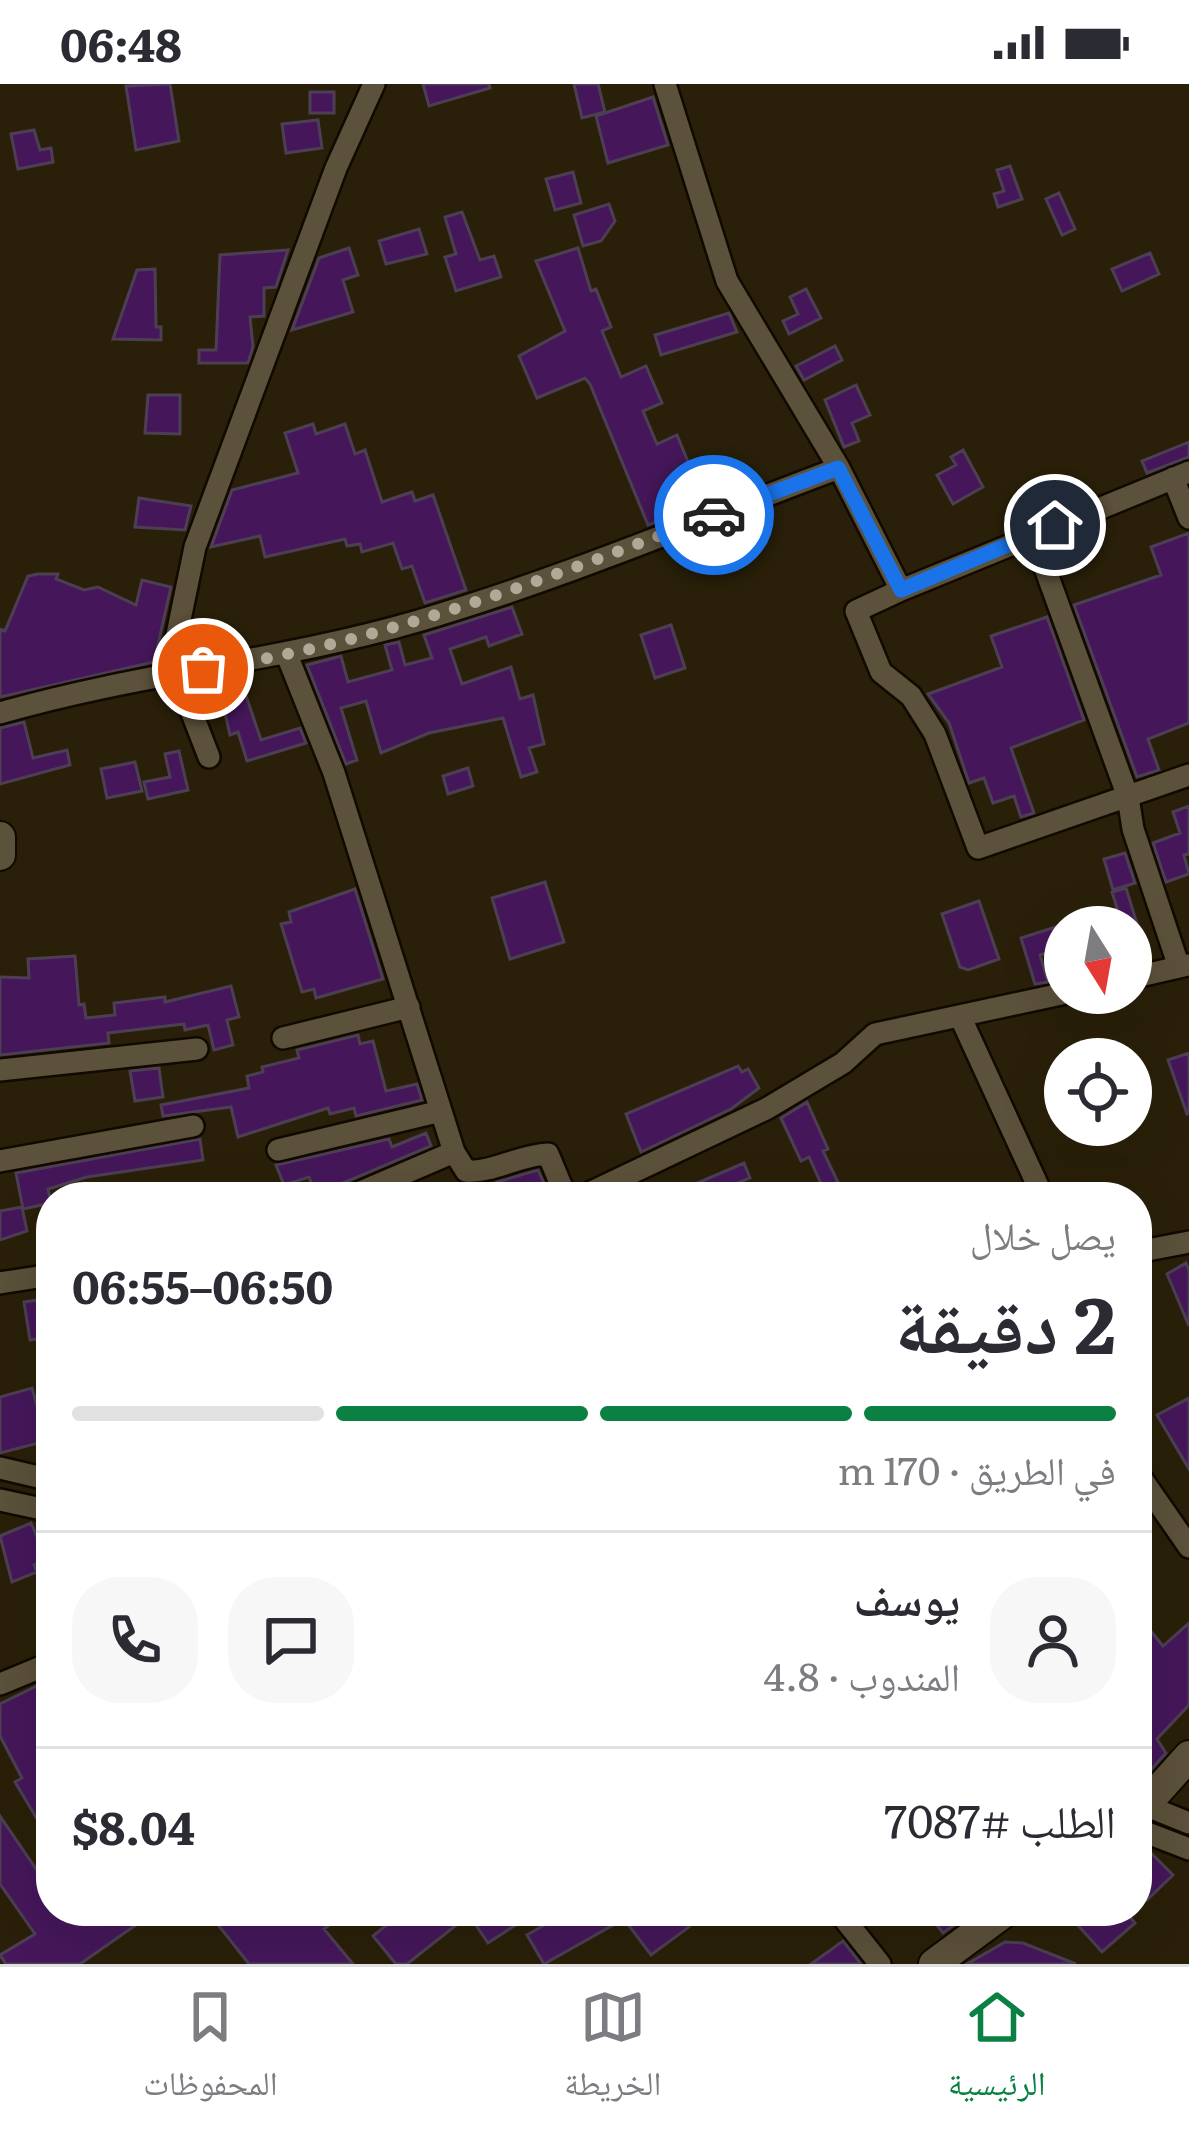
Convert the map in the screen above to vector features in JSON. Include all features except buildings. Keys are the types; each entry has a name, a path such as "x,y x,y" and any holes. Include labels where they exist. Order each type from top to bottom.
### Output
{"street":[{"path":"209,757 173,673 195,547 336,168 374,84"},
{"path":"665,84 727,281 838,468 901,590"},
{"path":"0,713 173,673 287,655 515,589 838,468"},
{"path":"1189,518 1181,475 856,610 881,673 911,696 935,734 978,848 1189,775"},
{"path":"1033,535 1128,797 1132,829 1184,966 1152,973"},
{"path":"287,655 334,773 454,1152 466,1171 479,1172 520,1155 548,1154 560,1182"},
{"path":"0,837 0,855"},
{"path":"612,1182 766,1108 843,1064 875,1034 1044,998"},
{"path":"283,1038 409,1007"},
{"path":"960,1016 1036,1182"},
{"path":"0,1070 197,1049"},
{"path":"278,1150 441,1112"},
{"path":"0,1161 193,1126"},
{"path":"385,1182 454,1152"},
{"path":"1152,1249 1189,1242"},
{"path":"0,1282 36,1278"},
{"path":"0,1468 36,1476"},
{"path":"1152,1494 1189,1547"},
{"path":"0,1500 36,1508"},
{"path":"0,1684 36,1669"},
{"path":"1152,1798 1189,1756"},
{"path":"1152,1816 1189,1823"},
{"path":"1152,1823 1189,1850"},
{"path":"850,1926 880,1964"},
{"path":"934,1964 986,1926"}],"way so far":[{"path":"203,669 287,655 419,621 714,515"}],"route":[{"path":"714,515 838,468 901,590 1055,525"}]}
